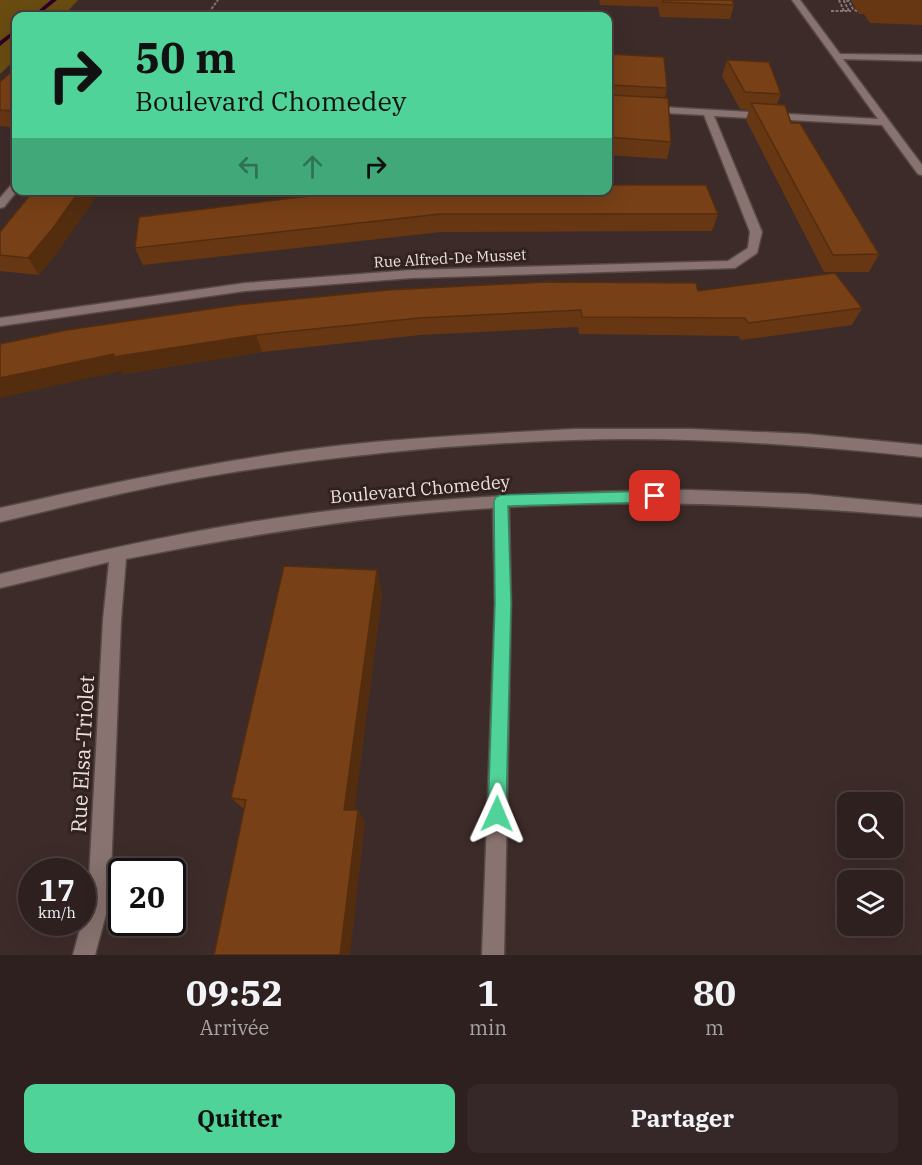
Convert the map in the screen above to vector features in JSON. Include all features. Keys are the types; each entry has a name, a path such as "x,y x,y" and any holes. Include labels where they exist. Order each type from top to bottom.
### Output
{"street":[{"path":"796,0 886,122 922,157"},
{"path":"836,56 922,58"},
{"path":"612,107 886,122"},
{"name":"Rue Alfred-De Musset","path":"0,322 245,287 412,274 731,266 753,249 756,232 708,112"},
{"path":"914,148 922,172"},
{"path":"0,205 12,191"},
{"path":"0,515 121,488 242,466 349,451 455,442 667,435 803,440 922,451"},
{"name":"Boulevard Chomedey","path":"0,581 118,554 294,522 412,507 631,496 724,497 822,502 922,511"},
{"path":"493,955 503,603 501,501"},
{"name":"Rue Elsa-Triolet","path":"84,955 99,899 112,620 118,554"}],"path":[{"path":"209,12 219,0"},
{"path":"839,0 844,11"},
{"path":"829,11 858,12 853,9 849,1 844,1 849,11"}],"shaded area":[{"path":"0,0 78,0 67,12 12,12 12,63 0,74"}],"building":[{"path":"663,0 732,0 734,5 663,2"},
{"path":"612,54 664,57 667,88 612,85"},
{"path":"727,60 769,62 781,94 745,92"},
{"path":"12,71 12,111 0,110 0,82"},
{"path":"612,95 668,98 671,142 612,137"},
{"path":"751,103 785,105 791,123 800,123 879,254 833,255"},
{"path":"612,185 706,185 718,214 440,214 135,248 139,217 325,195 612,195"},
{"path":"30,195 76,195 28,258 0,255 0,232"},
{"path":"835,273 862,308 748,323 745,318 582,317 581,310 419,318 256,335 113,357 114,354 0,378 0,344 67,330 237,305 388,290 546,282 696,283 698,291"},
{"path":"284,566 377,570 344,810 358,810 340,955 214,955 246,800 231,798"}],"waterway":[{"path":"39,12 54,0"},
{"path":"0,44 12,34"}],"route":[{"path":"497,814 503,603 501,501 655,496"}]}
